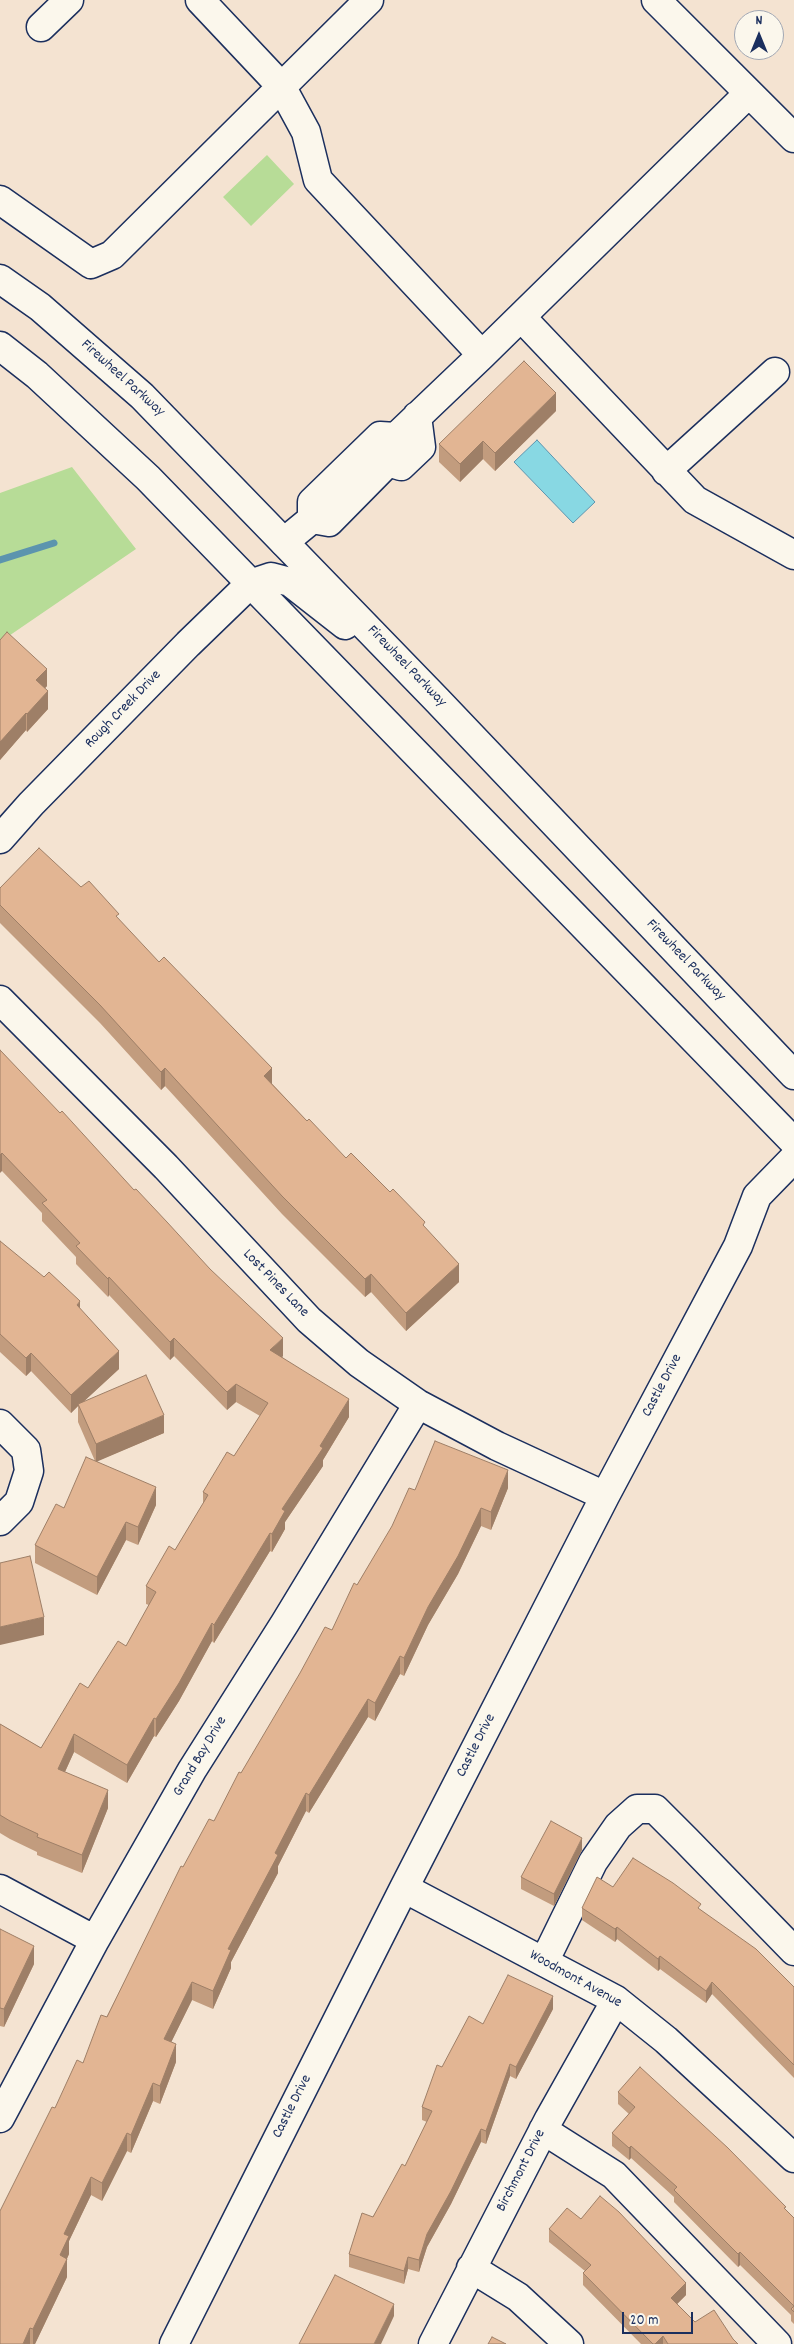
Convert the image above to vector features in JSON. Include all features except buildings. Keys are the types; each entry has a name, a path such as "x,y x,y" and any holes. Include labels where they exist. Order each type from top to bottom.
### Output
{"street":[{"path":"41,27 68,0"},
{"path":"200,0 281,86 306,132 318,180 482,355"},
{"path":"0,200 91,264 112,255 369,0"},
{"path":"656,0 792,133"},
{"path":"284,542 312,519 312,502 380,436 392,449 417,416 482,355 749,93"},
{"name":"Firewheel Parkway","path":"0,279 40,307 142,396 438,700 794,1075"},
{"path":"521,317 695,500 794,555"},
{"path":"0,346 37,375 93,425 794,1142"},
{"path":"666,471 775,372"},
{"path":"250,584 271,577 290,582 438,700"},
{"name":"Rough Creek Drive","path":"0,839 188,644 250,584"},
{"name":"Lost Pines Lane","path":"0,1000 166,1167 309,1320 359,1363 418,1404 497,1446 605,1496"},
{"name":"Castle Drive","path":"174,2344 404,1888 605,1496 738,1246 757,1196 794,1158"},
{"name":"Grand Bay Drive","path":"0,2118 95,1940 192,1770 285,1623 418,1404"},
{"path":"0,1424 26,1450 29,1471 19,1502 0,1521"},
{"path":"544,1962 593,1862 618,1826 637,1810 645,1809 655,1810 688,1841 794,1951"},
{"name":"Woodmont Avenue","path":"404,1888 616,2000 666,2040 794,2158"},
{"path":"0,1889 95,1940"},
{"name":"Birchmont Drive","path":"433,2344 543,2130 616,2000"},
{"path":"543,2130 614,2175 777,2344"},
{"path":"471,2268 518,2297 569,2344"}],"green space":[{"path":"267,155 294,184 251,226 223,197"},
{"path":"72,467 136,549 0,642 0,493"}],"water":[{"path":"537,440 595,502 573,523 514,462"}],"waterway":[{"path":"0,560 54,543"}]}
